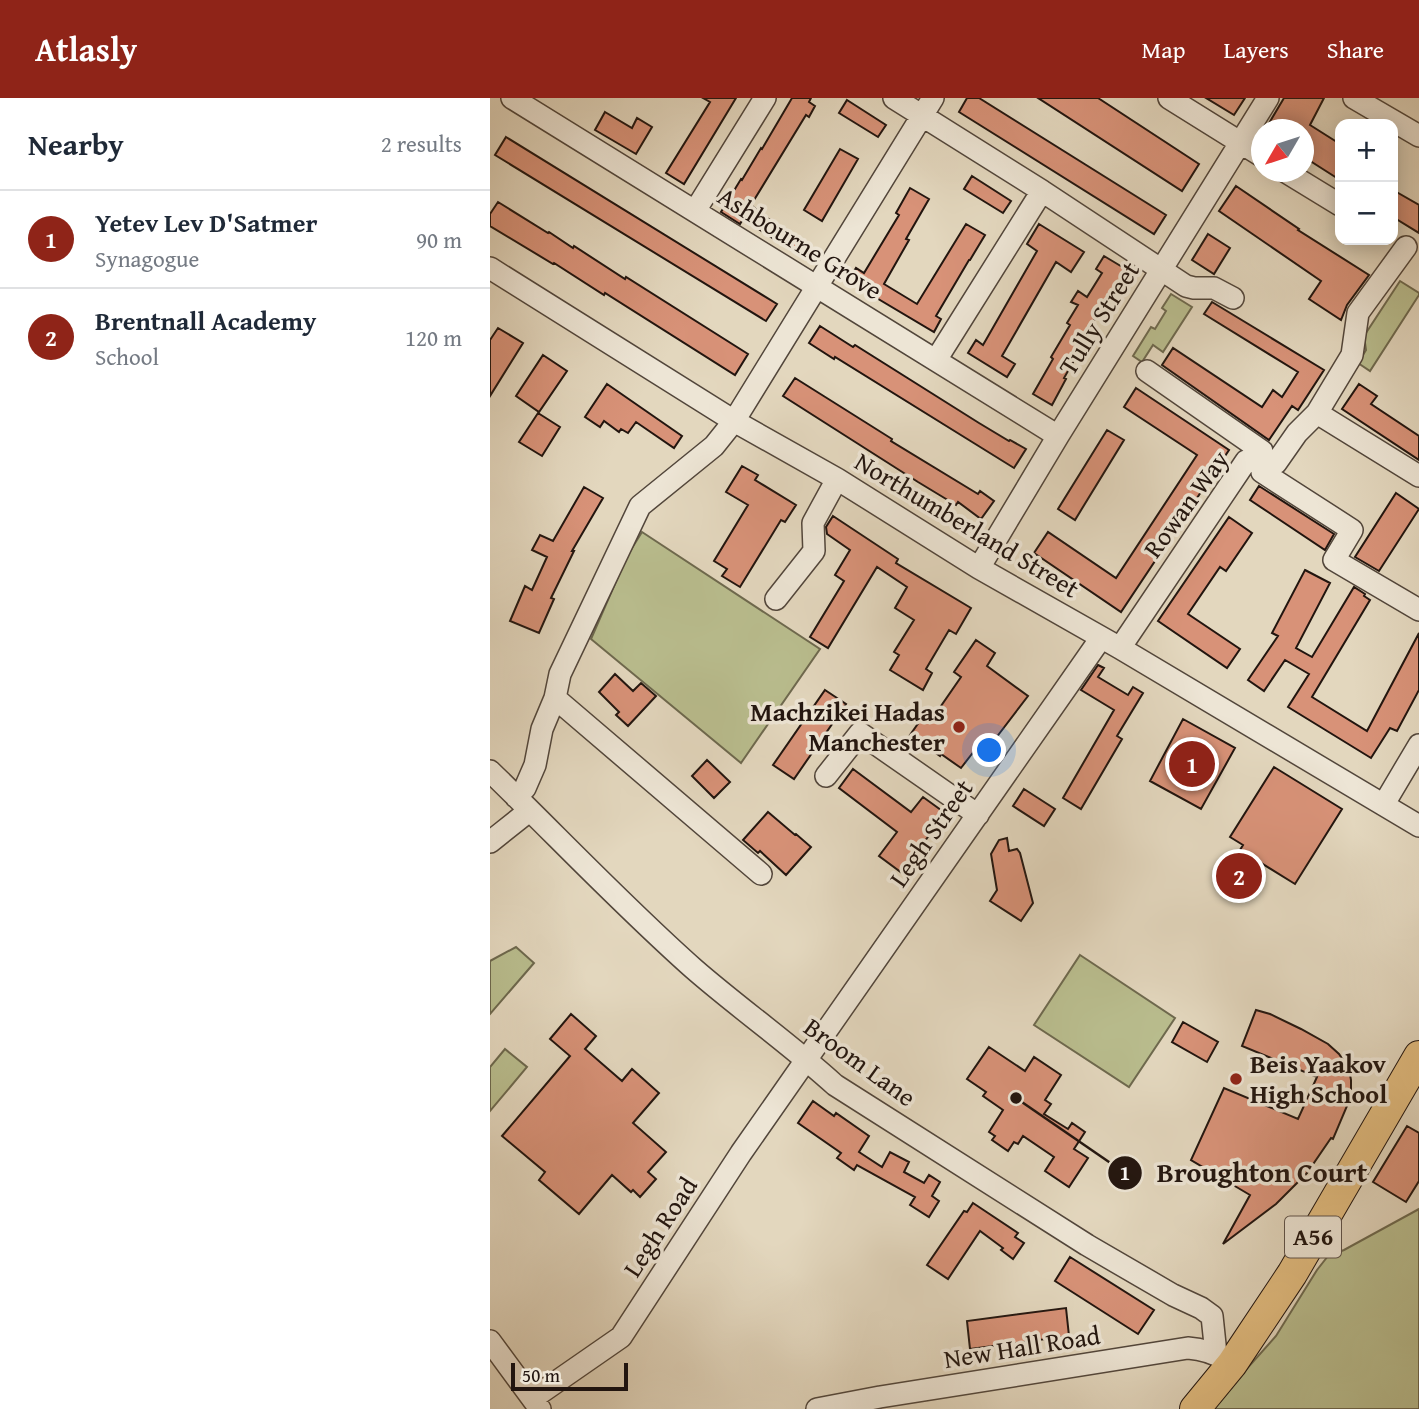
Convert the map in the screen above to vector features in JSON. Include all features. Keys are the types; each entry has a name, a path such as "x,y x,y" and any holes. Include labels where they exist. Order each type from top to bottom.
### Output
{"highway":[{"name":"A56","path":"1195,1409 1224,1359 1292,1274 1419,1056"}],"street":[{"name":"Ashbourne Grove","path":"512,98 1058,436"},
{"path":"695,211 765,98"},
{"path":"894,98 927,106 1042,191 1186,286 1214,288 1233,298"},
{"path":"1169,98 1251,150"},
{"name":"Tully Street","path":"979,568 1268,98"},
{"path":"1354,98 1419,136"},
{"path":"490,842 523,804 525,788 535,765 542,729 555,698 560,674 640,506 714,446 734,421 927,106"},
{"path":"1302,182 1335,202"},
{"path":"936,360 1042,191"},
{"path":"1406,247 1358,313 1352,355 1317,414 1419,476"},
{"name":"Northumberland Street","path":"490,268 734,421 1419,826"},
{"path":"1147,370 1262,451 1262,472 1352,530 1334,560 1419,610"},
{"name":"Rowan Way","path":"1120,648 1247,461 1276,463 1297,433 1317,414"},
{"path":"775,599 814,551 813,523 837,480"},
{"name":"Legh Street","path":"806,1059 1101,638"},
{"path":"555,698 761,874"},
{"path":"826,776 860,733 978,815"},
{"path":"1384,804 1419,745"},
{"name":"Broom Lane","path":"490,771 647,926 835,1085 1087,1245 1173,1295 1201,1308 1212,1316 1224,1359"},
{"name":"Legh Road","path":"537,1404 621,1337 806,1059"},
{"path":"490,1341 537,1404"},
{"name":"New Hall Road","path":"817,1409 1188,1349 1199,1349 1224,1359"}],"green space":[{"path":"1400,281 1419,295 1370,371 1358,363 1366,350 1364,336"},
{"path":"1171,294 1192,307 1163,352 1153,345 1142,362 1133,356 1151,327 1155,329 1166,311 1162,308"},
{"path":"642,532 820,649 741,763 591,639 627,556"},
{"path":"516,947 534,963 490,1014 490,961"},
{"path":"1080,955 1175,1018 1129,1087 1034,1025"},
{"path":"505,1049 527,1067 490,1111 490,1067"},
{"path":"1419,1209 1419,1409 1211,1409 1276,1336 1328,1256"}],"building":[{"path":"703,98 736,98 684,184 666,173 710,102"},
{"path":"792,98 811,98 809,102 815,106 809,117 806,115 751,205 756,211 810,245 802,257 743,219 740,224 721,212"},
{"path":"967,98 979,98 1166,215 1154,234 959,112"},
{"path":"1038,98 1098,98 1199,164 1182,191"},
{"path":"1206,98 1245,98 1234,115"},
{"path":"1284,98 1324,98 1313,119 1272,119"},
{"path":"847,100 886,125 878,137 839,113"},
{"path":"605,112 632,128 637,118 652,127 636,154 595,130"},
{"path":"1314,128 1335,141 1335,177 1314,163"},
{"path":"506,137 777,304 766,321 495,155"},
{"path":"840,149 858,159 822,221 804,210"},
{"path":"972,176 1011,201 1003,213 964,189"},
{"path":"1236,186 1369,275 1347,305 1341,320 1309,299 1321,281 1219,211"},
{"path":"910,188 929,199 884,284 917,304 966,224 985,235 936,316 941,319 934,332 848,281 856,268 864,273 899,215 896,213"},
{"path":"1398,193 1419,205 1419,233 1398,220"},
{"path":"498,202 625,279 626,277 748,354 735,375 605,293 604,295 490,226 490,214"},
{"path":"1039,224 1084,252 1071,272 1056,262 1002,356 1015,364 1007,377 968,353 976,340 983,345 1037,251 1027,244"},
{"path":"1208,234 1230,248 1214,274 1192,260"},
{"path":"1104,256 1129,271 1110,302 1106,300 1082,341 1084,343 1052,405 1033,394 1070,325 1067,323 1078,305 1071,302 1078,291 1087,297 1102,273 1096,269"},
{"path":"1212,302 1324,370 1298,410 1292,406 1269,440 1162,365 1173,348 1262,407 1273,390 1282,397 1298,372 1204,314"},
{"path":"820,326 1026,449 1014,468 809,343"},
{"path":"498,328 523,343 490,396 490,340"},
{"path":"543,355 567,371 539,412 516,396"},
{"path":"795,378 892,439 891,441 994,501 981,519 958,502 956,505 918,482 783,396"},
{"path":"607,384 682,436 674,448 636,422 628,433 621,429 619,432 604,421 600,427 585,417"},
{"path":"1359,384 1377,396 1371,404 1419,436 1419,460 1342,409"},
{"path":"1136,388 1229,450 1121,612 1034,553 1048,532 1116,578 1197,455 1124,407"},
{"path":"538,413 560,427 542,456 519,442"},
{"path":"1107,430 1124,440 1075,520 1058,509"},
{"path":"742,466 758,475 755,480 796,505 785,522 781,520 740,587 722,576 727,569 714,561 748,505 726,492"},
{"path":"1259,486 1334,534 1325,550 1250,500"},
{"path":"584,487 603,498 572,551 539,633 510,621 525,586 532,590 547,557 532,550 540,535 553,541"},
{"path":"1396,493 1419,509 1379,571 1355,557"},
{"path":"833,516 898,559 896,563 971,608 956,634 949,630 926,669 932,673 923,690 890,670 899,655 894,652 914,620 895,608 907,587 877,567 828,648 810,637 844,581 835,575 850,550 827,534 826,527"},
{"path":"1229,517 1252,533 1226,571 1220,567 1188,614 1240,649 1227,668 1158,621"},
{"path":"1305,570 1330,583 1296,648 1312,657 1354,587 1370,600 1312,697 1367,731 1419,633 1419,690 1397,731 1390,728 1371,758 1288,707 1309,674 1285,660 1264,691 1248,680 1278,636 1272,633"},
{"name":"Machzikei Hadas Manchester","path":"976,640 995,653 987,666 1028,696 986,751 978,746 961,768 910,735 927,711 934,716 961,677 954,672"},
{"path":"1098,665 1104,668 1098,677 1128,695 1133,687 1143,693 1117,736 1122,739 1081,809 1063,798 1114,710 1081,690"},
{"path":"615,674 633,691 641,683 656,696 628,726 616,715 619,712 599,692"},
{"path":"825,690 846,704 794,779 773,765"},
{"path":"1183,719 1235,748 1201,809 1150,781"},
{"path":"707,760 730,782 714,798 692,776"},
{"path":"1274,767 1342,809 1295,884 1240,850 1243,845 1230,837"},
{"path":"853,769 911,812 923,797 945,813 902,873 879,856 897,832 839,788"},
{"path":"1024,789 1055,809 1044,826 1013,806"},
{"path":"768,812 811,847 786,875 760,851 758,853 743,840"},
{"path":"1007,838 1009,851 1017,849 1020,853 1033,903 1021,921 990,901 997,890 991,854 999,840"},
{"path":"1256,1010 1270,1014 1328,1044 1349,1069 1351,1092 1333,1139 1331,1138 1307,1173 1276,1204 1223,1244 1250,1195 1191,1160 1224,1088 1298,1119 1317,1077 1242,1046"},
{"path":"571,1014 596,1036 585,1049 622,1081 632,1069 659,1093 633,1123 666,1152 648,1172 656,1179 640,1197 612,1175 579,1214 539,1180 545,1172 502,1136 570,1056 550,1039"},
{"path":"1183,1022 1218,1042 1207,1062 1172,1042"},
{"path":"989,1047 1025,1071 1034,1057 1061,1075 1045,1100 1051,1104 1044,1114 1068,1129 1072,1123 1085,1132 1074,1149 1088,1158 1069,1187 1045,1171 1054,1157 1023,1136 1018,1144 1014,1142 1008,1151 992,1140 995,1136 989,1132 1003,1110 983,1096 986,1092 967,1079"},
{"path":"813,1101 869,1136 859,1152 882,1167 890,1152 909,1162 904,1172 924,1183 929,1175 940,1182 932,1196 939,1201 929,1217 910,1205 915,1197 857,1165 854,1170 837,1158 841,1153 798,1123"},
{"path":"1407,1126 1419,1133 1419,1181 1406,1202 1373,1182"},
{"path":"973,1203 1018,1233 1015,1237 1024,1243 1013,1259 980,1231 948,1279 927,1265 964,1211 967,1212"},
{"path":"1070,1257 1154,1310 1138,1334 1055,1281"},
{"path":"1066,1308 1069,1336 970,1349 967,1321"}],"place":[{"name":"Machzikei Hadas Manchester","path":"959,727"},
{"name":"Yetev Lev D'Satmer","path":"1192,764"},
{"name":"Brentnall Academy","path":"1239,876"},
{"name":"Beis Yaakov High School","path":"1236,1079"},
{"name":"Broughton Court","path":"1016,1098"}]}
